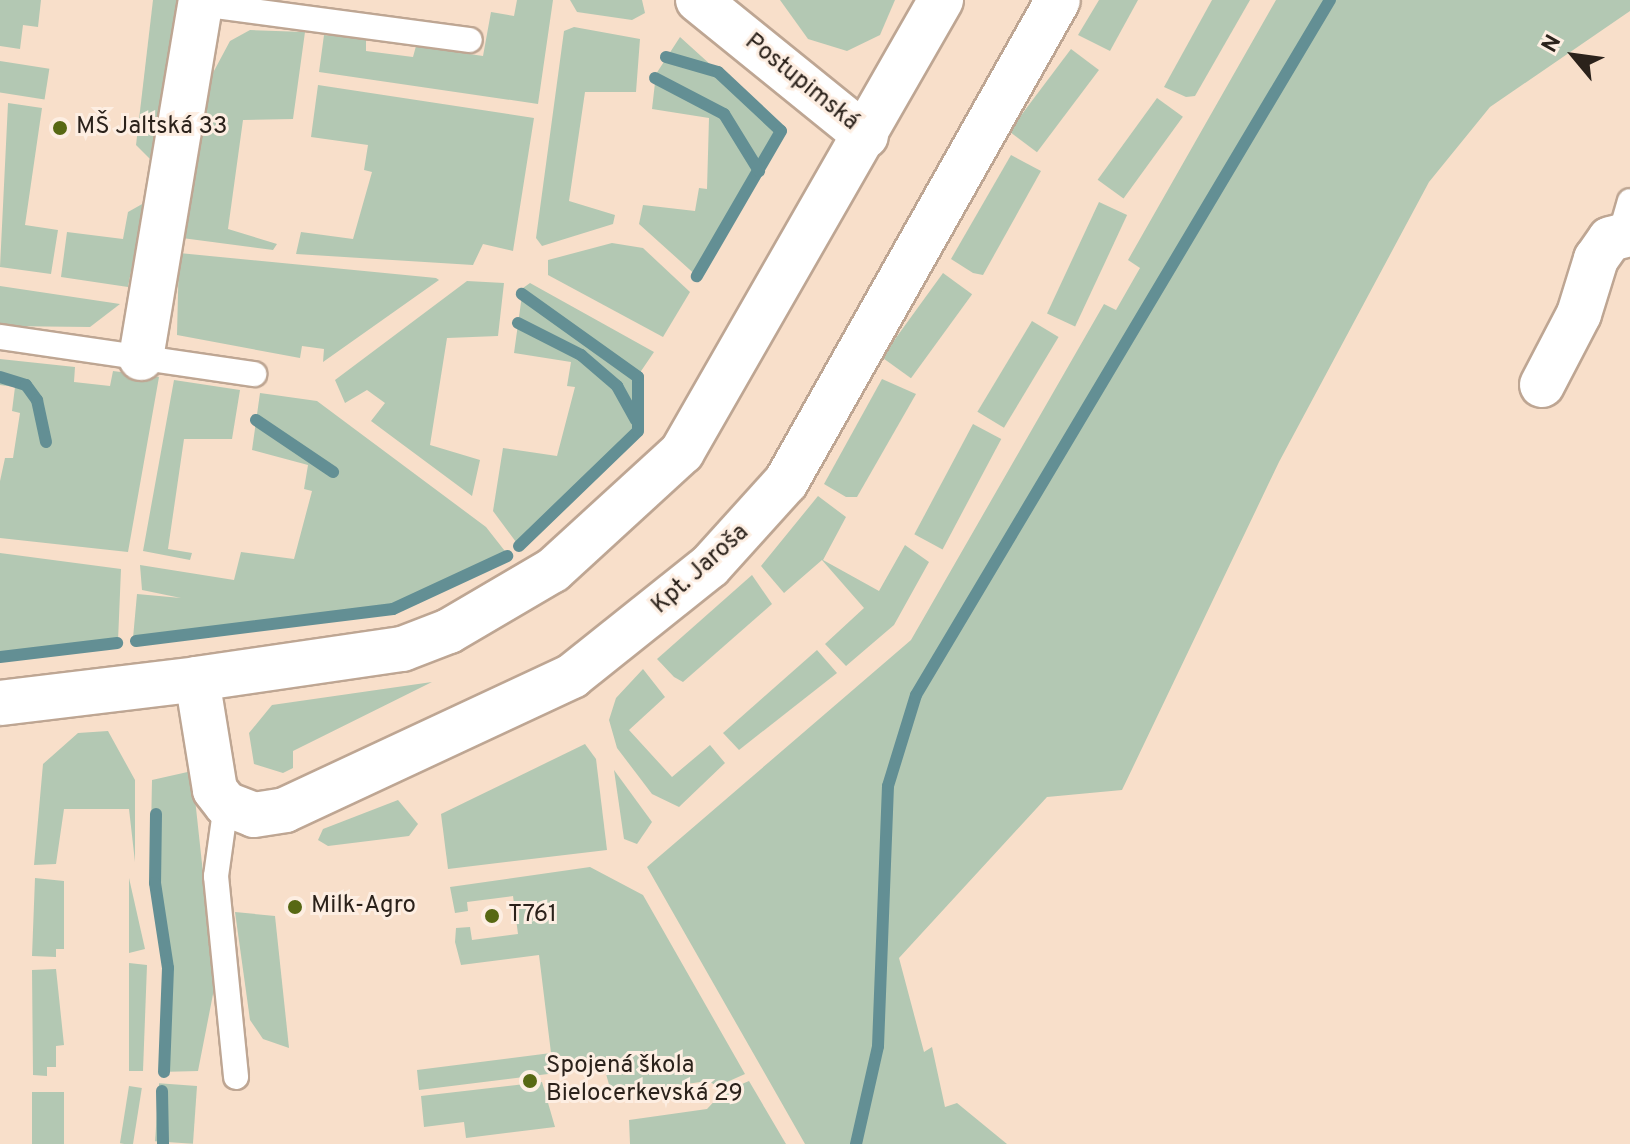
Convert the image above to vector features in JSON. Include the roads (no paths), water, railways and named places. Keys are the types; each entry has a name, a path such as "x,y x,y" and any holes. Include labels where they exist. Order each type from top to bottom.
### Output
{"street":[{"name":"Postupimská","path":"698,0 866,136"},
{"path":"0,703 197,679 402,649 501,605 553,570 682,452 866,136 941,0"},
{"name":"Kpt. Jaroša","path":"226,804 254,815 285,810 604,655 710,566 786,482 1058,0"},
{"path":"141,358 200,2"},
{"path":"1542,385 1579,314 1596,259 1627,222"},
{"path":"197,679 215,790 226,804"}],"lane":[{"path":"200,2 470,40"},
{"path":"0,337 254,374"},
{"path":"226,804 216,876 236,1077"}],"waterway":[{"path":"856,1144 878,1046 888,786 916,695 1330,0"},
{"path":"666,57 718,72 781,131 697,276"},
{"path":"655,78 724,114 759,171"},
{"path":"519,546 638,431 638,377 522,294"},
{"path":"518,323 581,355 617,386 636,420"},
{"path":"0,377 26,385 37,400 46,442"},
{"path":"256,420 333,472"},
{"path":"136,641 393,609 507,556"},
{"path":"0,657 117,643"},
{"path":"156,814 155,883 168,968 164,1072"},
{"path":"162,1091 163,1144"}],"place":[{"name":"MŠ Jaltská 33","path":"60,128"},
{"name":"Milk-Agro","path":"295,907"},
{"name":"T761","path":"492,916"},
{"name":"Spojená škola Bielocerkevská 29","path":"530,1081"}]}
